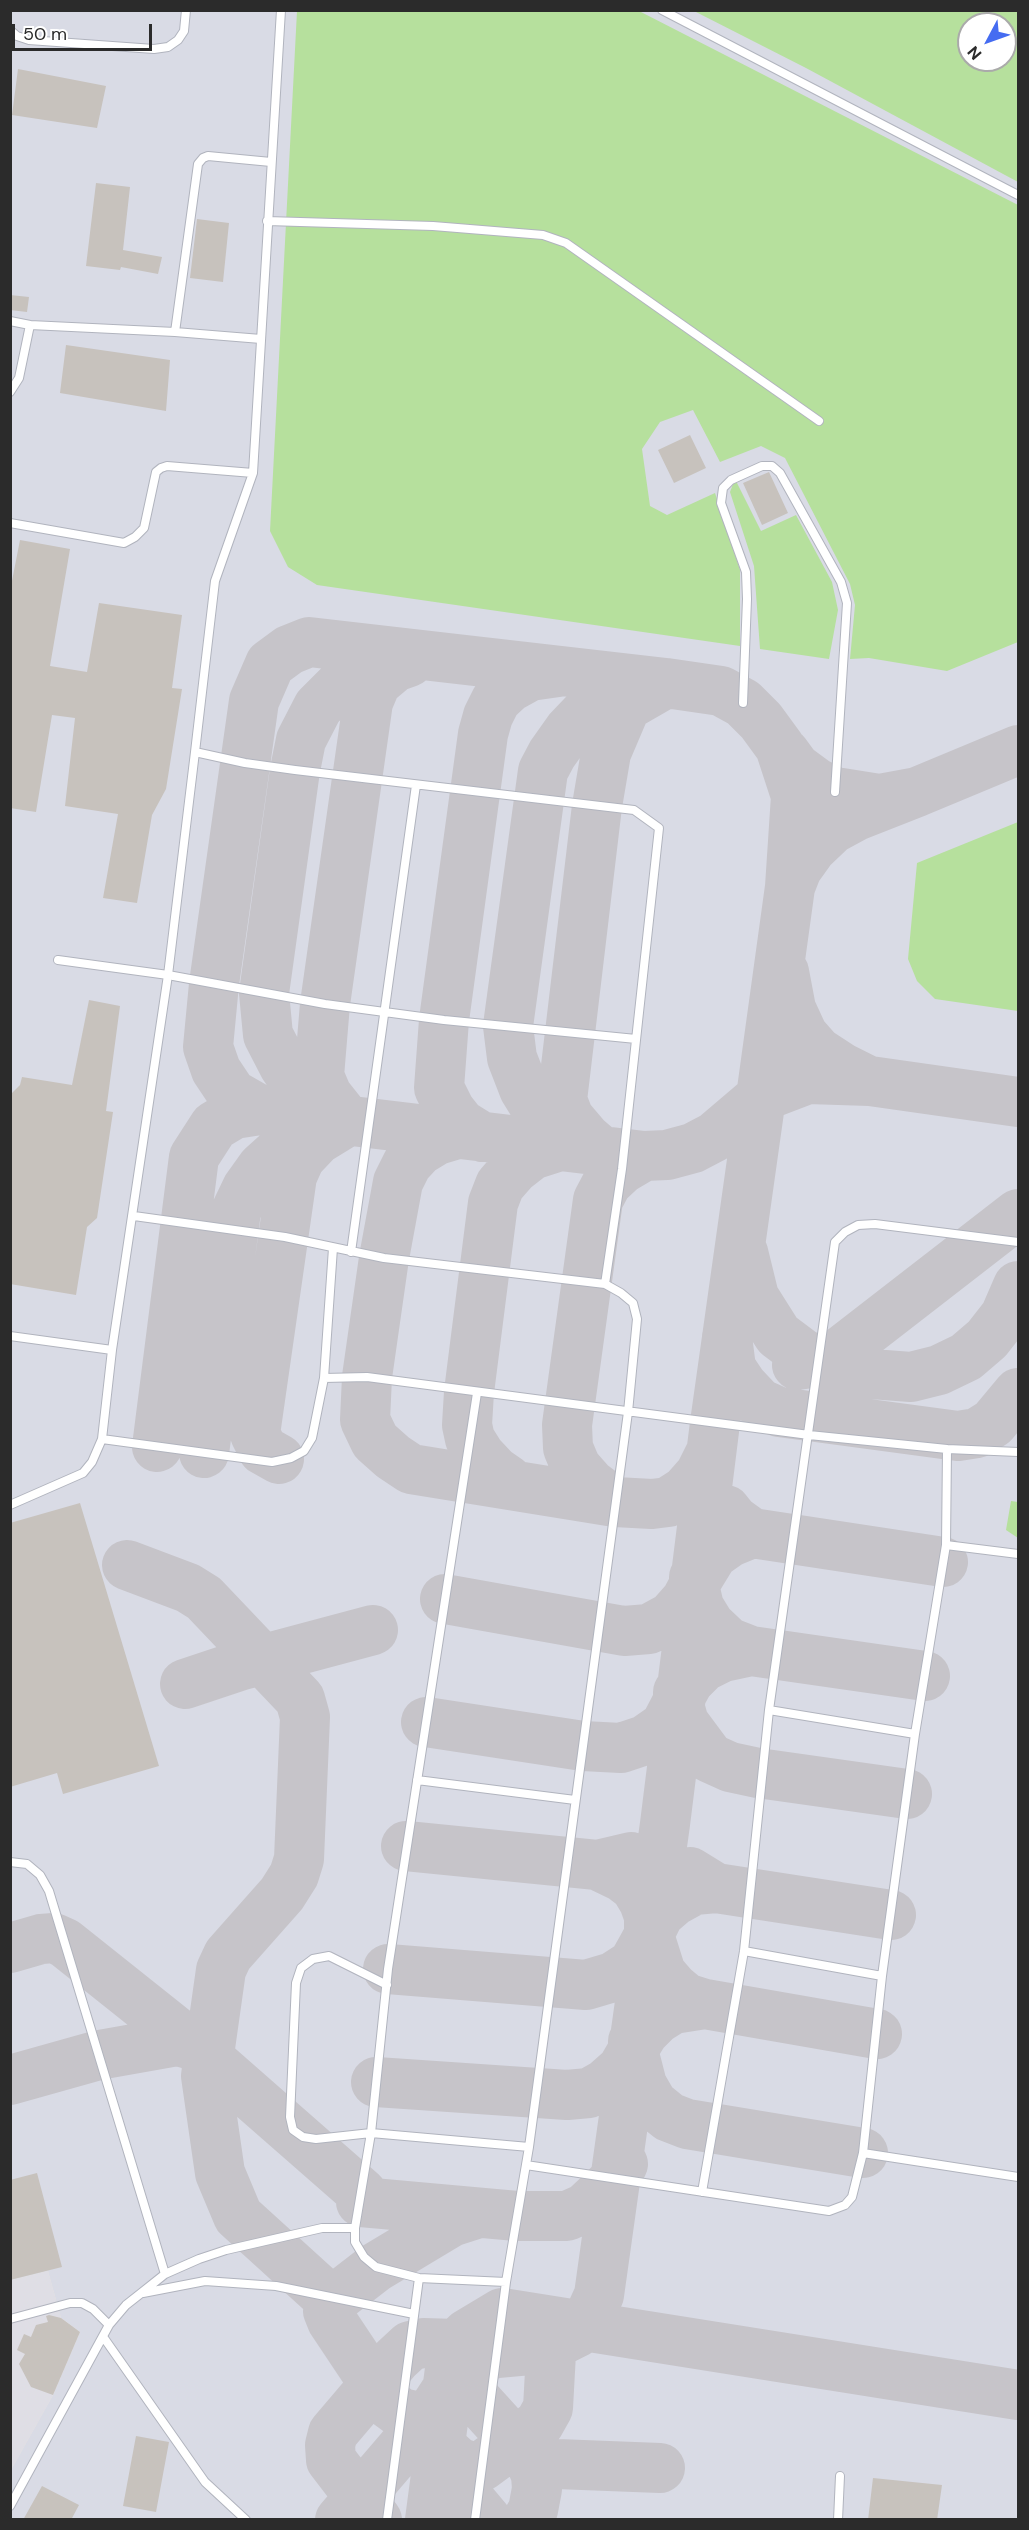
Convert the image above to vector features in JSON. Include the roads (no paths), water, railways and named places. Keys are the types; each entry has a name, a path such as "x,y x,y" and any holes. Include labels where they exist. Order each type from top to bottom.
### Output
{"lane":[{"path":"10,30 17,36 29,40 154,49 168,47 178,40 184,31 186,10"},
{"path":"10,1505 83,1473 92,1462 102,1439 112,1350 134,1216 168,975 215,581 253,473 281,10"},
{"path":"662,10 1018,195"},
{"path":"174,332 198,164 208,156 271,162"},
{"path":"267,221 433,226 543,235 566,243 819,421"},
{"path":"10,321 30,326 174,332 261,339"},
{"path":"10,392 19,378 30,326"},
{"path":"10,523 124,543 144,528 156,472 161,468 167,466 253,473"},
{"path":"743,703 746,572 721,503 723,488 731,480 762,466 772,466 780,473 841,582 847,603 835,792"},
{"path":"195,752 245,763 634,810 659,828 622,1169 605,1284"},
{"path":"351,1252 416,785"},
{"path":"58,960 168,975 325,1004 444,1020 636,1039"},
{"path":"134,1216 285,1237 351,1252 605,1284 633,1303 638,1319 628,1412 529,2147 506,2282 476,2520"},
{"path":"702,2192 744,1951 769,1710 835,1242 845,1232 858,1225 875,1224 1018,1242"},
{"path":"102,1439 272,1462 291,1458 304,1451 312,1438 324,1378 333,1248"},
{"path":"10,1336 112,1350"},
{"path":"324,1378 368,1377 809,1436 947,1449 1018,1452"},
{"path":"477,1393 387,1985 372,2133 355,2228 356,2242 364,2257 376,2267 419,2278 506,2282"},
{"path":"525,2165 829,2211 837,2210 852,2197 863,2153 882,1976 915,1734 946,1545 947,1449"},
{"path":"946,1545 1018,1554"},
{"path":"769,1710 915,1734"},
{"path":"417,1780 575,1800"},
{"path":"10,1862 27,1864 40,1875 49,1891 165,2274"},
{"path":"744,1951 882,1976"},
{"path":"387,1985 329,1956 313,1959 301,1968 296,1983 290,2117 293,2130 303,2137 316,2139 372,2133 529,2147"},
{"path":"863,2153 1018,2177"},
{"path":"10,2506 110,2325 126,2305 165,2274 199,2259 264,2240 322,2228 355,2228"},
{"path":"387,2520 419,2278"},
{"path":"140,2294 205,2281 276,2286 414,2314"},
{"path":"10,2319 70,2303 82,2303 93,2309 110,2325"},
{"path":"104,2338 205,2482 246,2520"},
{"path":"838,2520 840,2476"}]}
